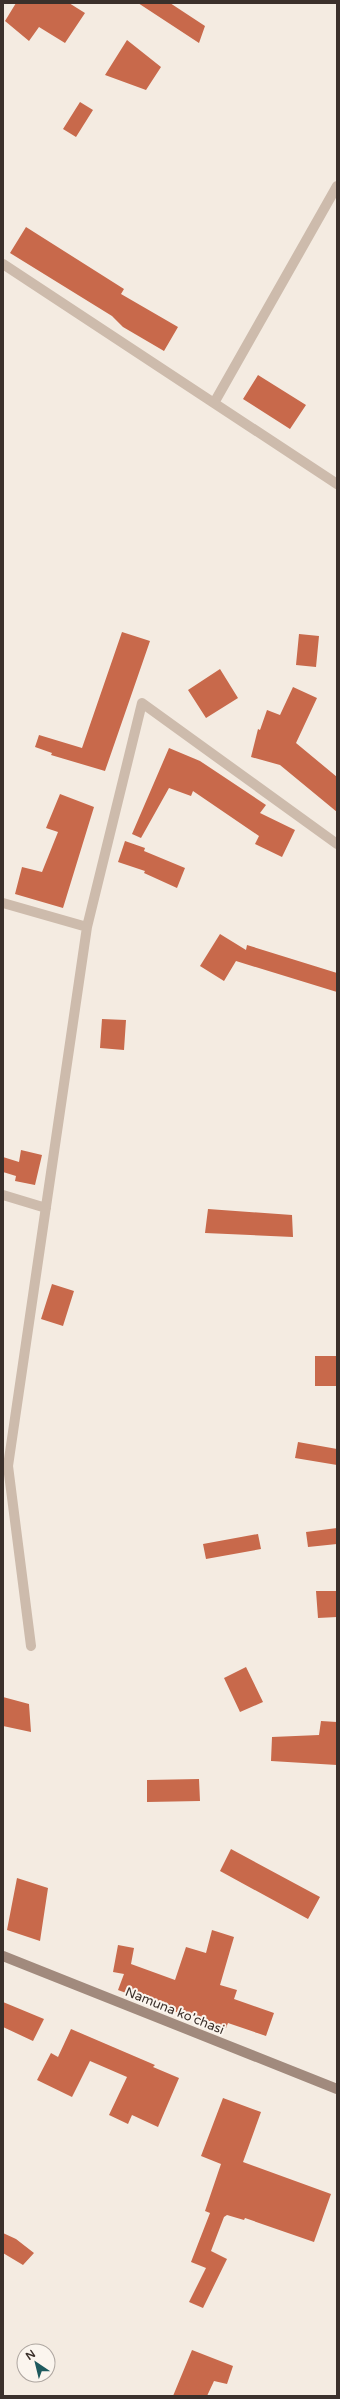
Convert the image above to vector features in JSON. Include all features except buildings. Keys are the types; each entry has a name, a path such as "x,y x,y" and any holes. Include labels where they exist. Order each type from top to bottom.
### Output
{"main road":[{"name":"Namuna ko'chasi","path":"3,1956 337,2089"}],"street":[{"path":"214,403 337,186"},
{"path":"3,264 337,484"},
{"path":"31,1646 6,1465 46,1208 87,927 142,703 337,844"},
{"path":"3,903 87,927"},
{"path":"3,1195 46,1208"}]}
